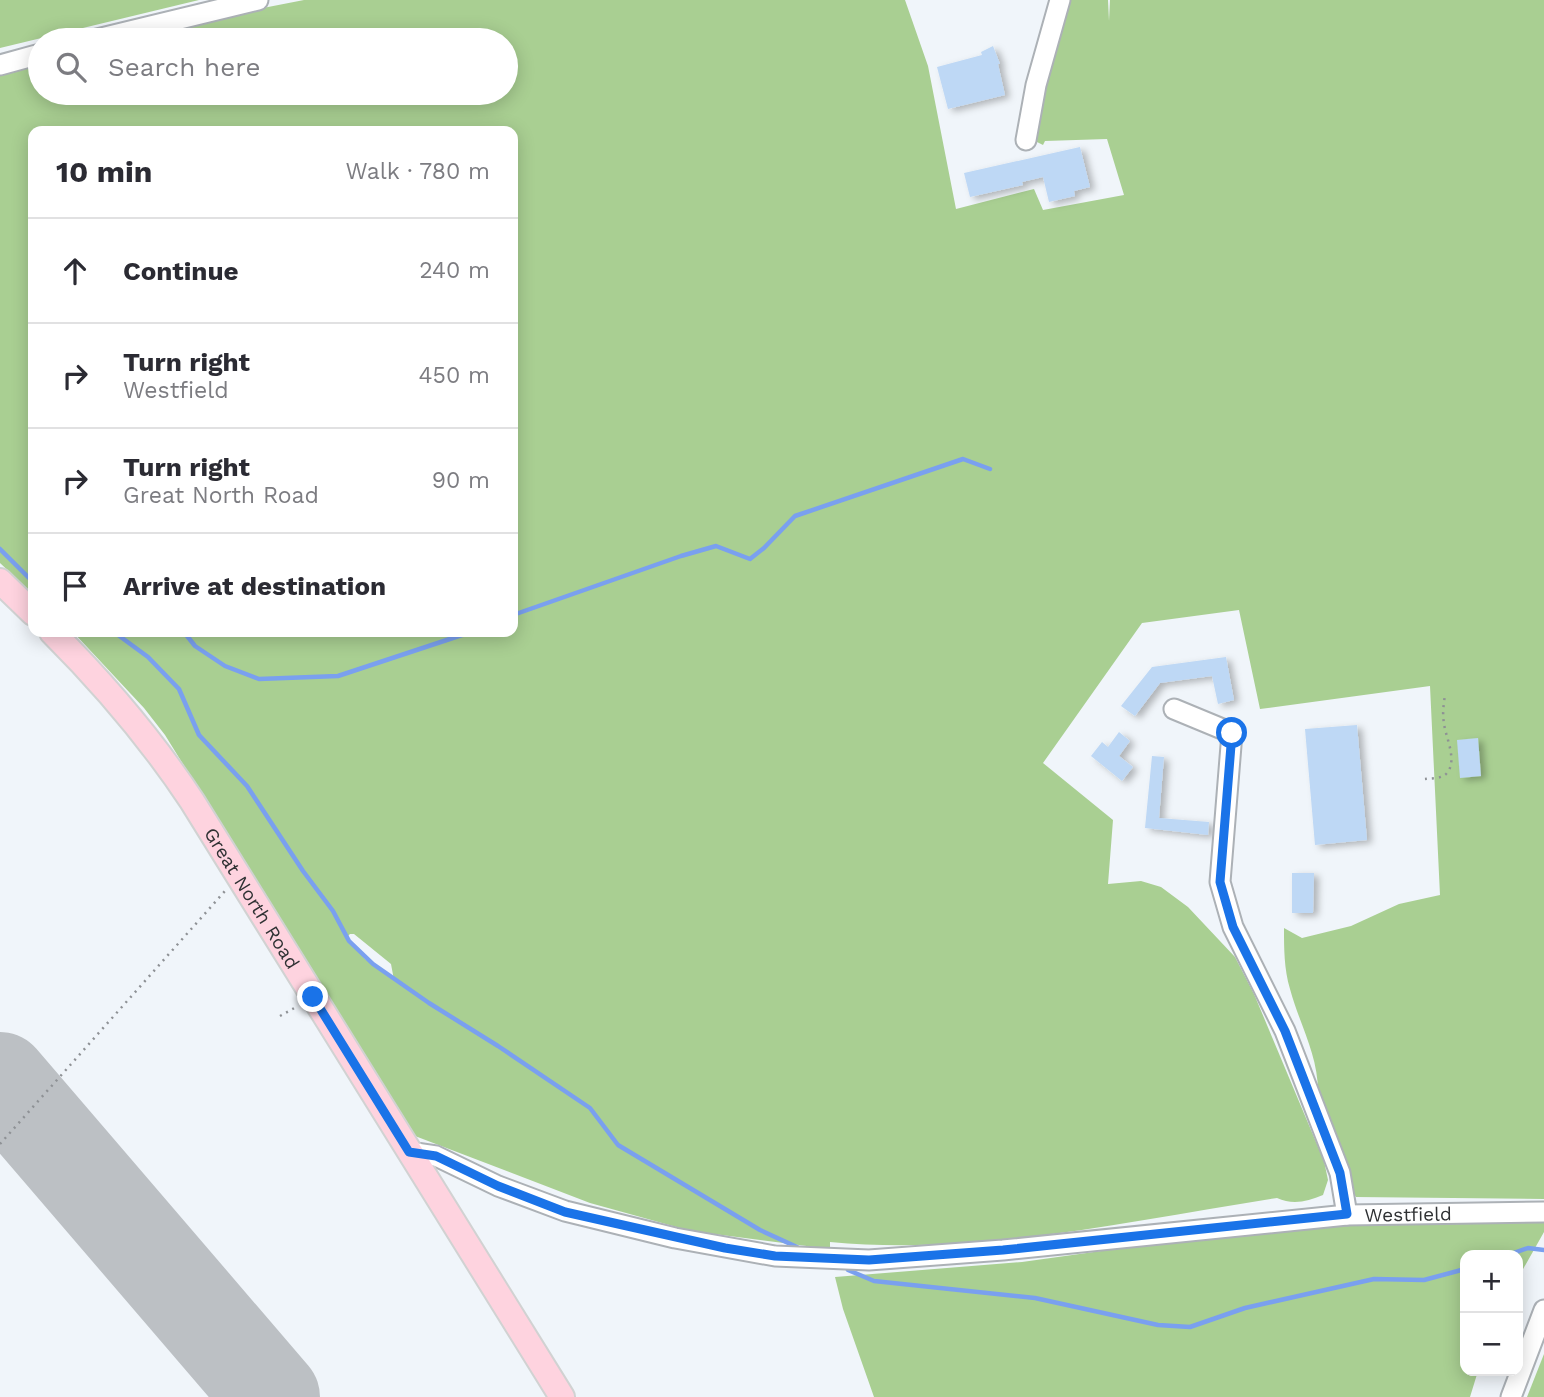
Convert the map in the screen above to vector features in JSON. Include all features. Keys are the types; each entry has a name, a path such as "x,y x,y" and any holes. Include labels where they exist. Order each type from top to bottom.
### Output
{"main road":[{"path":"0,582 28,608"},
{"name":"Great North Road","path":"57,637 115,698 160,753 562,1397"}],"street":[{"path":"142,28 258,0"},
{"path":"1026,140 1036,85 1060,0"},
{"path":"0,65 28,57"},
{"path":"1174,709 1232,733 1220,882 1233,927 1285,1031 1340,1173 1347,1214"},
{"name":"Westfield","path":"409,1152 436,1156 498,1186 565,1212 725,1248 775,1256 883,1259 1003,1250 1347,1214 1544,1212"},
{"path":"1511,1397 1544,1310"}],"path":[{"path":"1425,779 1441,777 1451,766 1451,751 1443,721 1444,694"},
{"path":"0,1144 239,876"}],"green space":[{"path":"0,0 199,0 83,28 28,28 28,41 0,48"},
{"path":"304,0 905,0 928,66 956,209 1034,189 1043,210 1124,195 1107,139 1045,141 1043,145 1035,141 1064,0 1108,0 1109,21 1110,0 1544,0 1544,1199 1356,1197 1353,1192 1315,1097 1318,1095 1315,1067 1288,981 1284,928 1302,938 1351,926 1399,904 1440,895 1430,686 1260,709 1239,610 1142,623 1043,763 1113,820 1108,884 1141,881 1161,887 1188,907 1235,957 1254,994 1324,1161 1328,1180 1323,1195 1300,1202 1277,1198 1054,1234 942,1244 830,1242 830,1249 691,1231 590,1203 415,1136 165,735 144,708 78,637 518,637 518,126 28,126 28,589 0,563 0,74 28,67 28,105 518,105 518,28 179,28","holes":["354,934 391,964 394,980 365,959 347,937"]},
{"path":"1490,1219 1544,1222 1544,1232 1523,1269 1523,1250 1460,1250 1460,1376 1476,1376 1470,1397 874,1397 843,1309 835,1277 1022,1262 1180,1240 1383,1221"},
{"path":"1544,1354 1544,1397 1527,1397"}],"building":[{"path":"993,46 1000,64 1005,95 948,109 937,67 982,55 981,52"},
{"path":"1080,147 1090,187 1074,191 1075,196 1049,202 1043,177 1022,182 1023,185 970,197 964,173"},
{"path":"1226,657 1234,700 1218,704 1212,676 1160,683 1135,716 1121,706 1152,667"},
{"path":"1357,725 1367,840 1315,845 1305,729"},
{"path":"1119,732 1130,741 1119,756 1133,767 1122,781 1091,756 1102,742 1108,747"},
{"path":"1478,738 1481,776 1460,778 1457,740"},
{"path":"1152,756 1164,757 1159,818 1209,822 1208,835 1145,828"},
{"path":"1292,873 1314,873 1313,913 1292,913"}],"waterway":[{"path":"518,613 716,546 750,559 795,516 963,459 990,469"},
{"path":"0,549 28,577"},
{"path":"121,637 148,657 179,689 199,735 247,786 333,911 349,941 373,964 590,1108 618,1145 760,1230 797,1247"},
{"path":"188,637 195,646 225,666 259,679 338,676 456,637"},
{"path":"1522,1250 1544,1250"},
{"path":"848,1270 874,1281 1035,1298 1158,1325 1190,1327 1245,1308 1374,1279 1424,1280 1460,1270"}],"runway":[{"path":"0,1080 272,1397"}],"route":[{"path":"313,997 409,1152 436,1156 498,1186 565,1212 675,1238 775,1256 869,1260 1003,1250 1347,1214 1340,1173 1285,1031 1233,927 1220,882 1232,733"}]}
